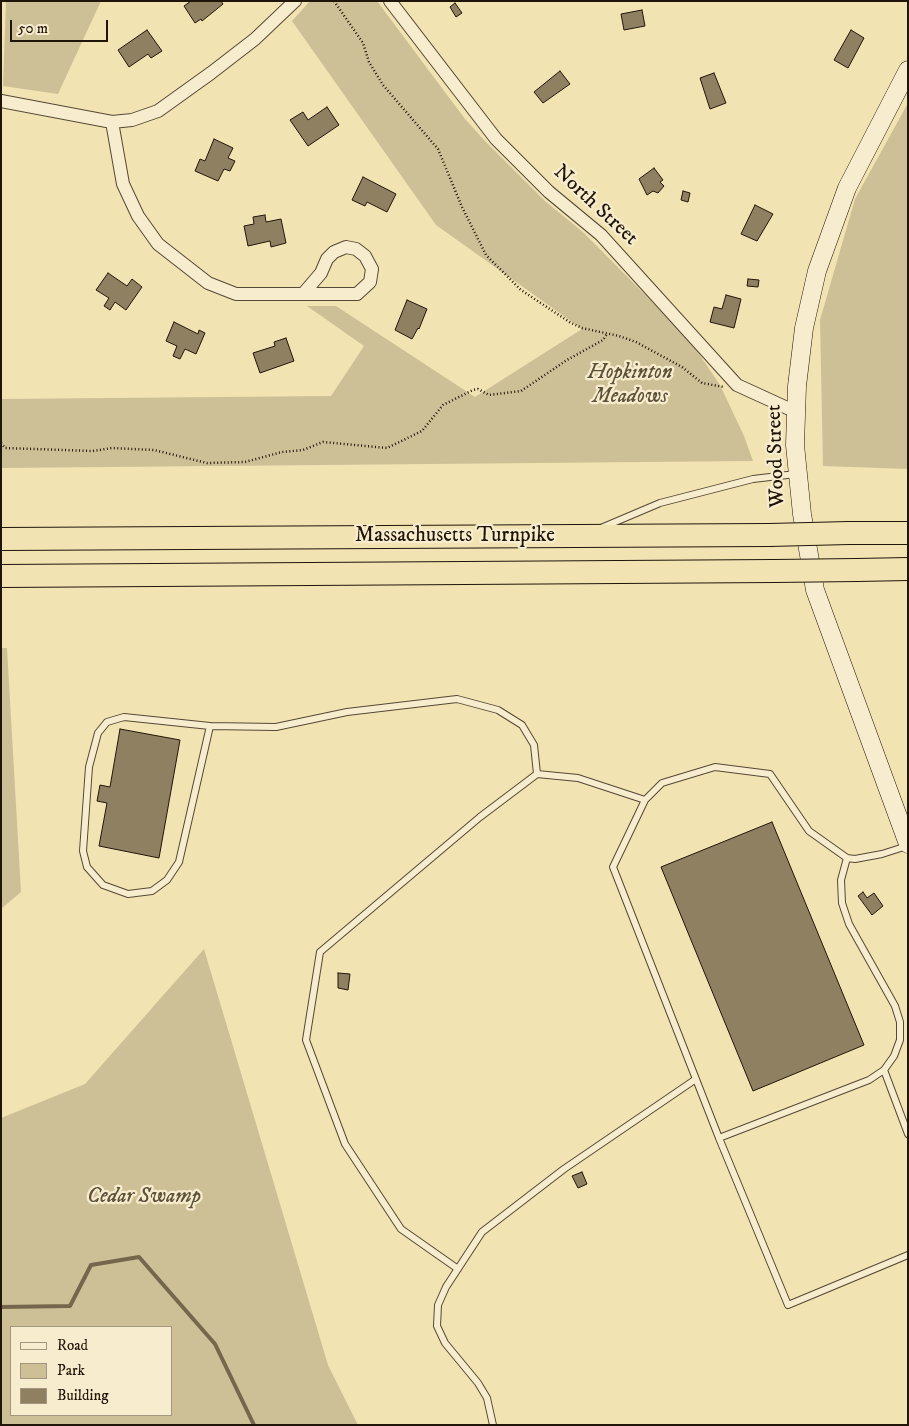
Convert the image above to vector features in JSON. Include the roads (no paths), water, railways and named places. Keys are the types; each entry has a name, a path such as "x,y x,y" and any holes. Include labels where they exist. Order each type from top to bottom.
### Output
{"highway":[{"name":"Massachusetts Turnpike","path":"1,539 429,536 579,538 908,533"},
{"name":"Massachusetts Turnpike","path":"1,576 908,570"}],"main road":[{"name":"Wood Street","path":"907,840 815,590 796,474 796,412 804,328 826,243 859,162 908,70"}],"street":[{"path":"1,101 112,122 132,120 158,111 255,39 295,1"},
{"name":"North Street","path":"390,1 496,139 549,192 601,235 738,385 796,412"},
{"path":"112,122 123,184 138,216 158,244 208,283 236,294 302,294 357,294 370,282 372,269 365,256 356,249 346,247 334,252 326,259 317,277 302,294"}],"lane":[{"path":"579,538 660,503 753,479 796,474"},
{"path":"210,726 180,862 167,880 152,891 128,894 103,885 87,867 83,851 89,767 98,732 107,722 124,717 210,726 276,727 347,712 457,699 498,710 522,725 534,745 537,774"},
{"path":"907,840 882,854 855,859 847,858 809,831 770,774 715,767 662,782 645,800 613,867 719,1138 788,1305 908,1255"},
{"path":"458,1269 401,1229 345,1144 306,1040 320,952 480,817 537,774 578,778 645,800"},
{"path":"719,1138 869,1080 884,1070 894,1056 900,1040 900,1022 895,1006 849,924 842,902 841,880 847,858"},
{"path":"884,1070 908,1134"},
{"path":"493,1425 487,1398 478,1383 445,1343 437,1326 438,1305 458,1269 482,1232 564,1170 696,1079"}],"waterway":[{"path":"1,1307 70,1306 91,1265 139,1257 215,1344 254,1425"}],"park label":[{"name":"Hopkinton Meadows","path":"630,386"},
{"name":"Cedar Swamp","path":"144,1198"}]}
